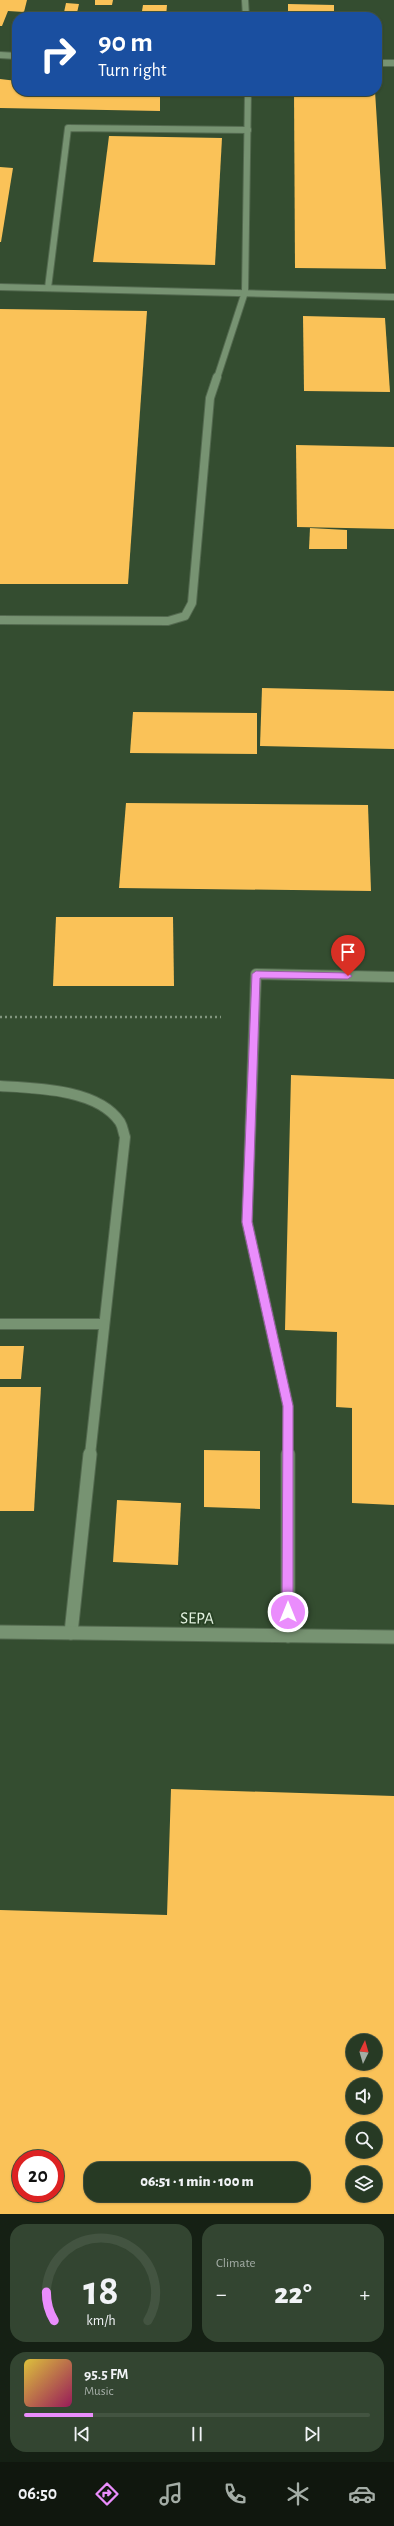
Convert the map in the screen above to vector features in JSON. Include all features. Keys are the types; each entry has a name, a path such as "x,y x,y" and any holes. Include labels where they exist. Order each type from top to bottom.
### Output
{"street":[{"path":"245,0 246,12"},
{"path":"0,55 12,56"},
{"path":"382,63 394,63"},
{"path":"0,620 168,621 185,616 192,603 210,398 245,292 248,96"},
{"path":"48,288 68,128 248,130"},
{"path":"0,286 394,297"},
{"path":"288,1636 288,1406 247,1222 256,974 394,977"},
{"path":"0,1086 37,1087 87,1098 104,1107 120,1121 125,1136 71,1633"},
{"path":"0,1324 104,1324"},
{"name":"SEPA","path":"0,1632 394,1637"}],"path":[{"path":"0,1017 255,1017"}],"building":[{"path":"0,0 27,0 24,12 8,11 2,26 0,26"},
{"path":"95,0 113,0 112,5 95,5"},
{"path":"66,3 79,4 77,12 64,12"},
{"path":"288,4 334,5 334,12 288,12"},
{"path":"143,5 167,5 166,12 142,12"},
{"path":"0,79 12,80 12,96 160,96 160,111 0,108"},
{"path":"294,96 375,96 386,269 295,268"},
{"path":"109,136 222,138 215,265 93,262"},
{"path":"0,167 13,168 1,242 0,242"},
{"path":"0,309 147,311 128,584 0,584"},
{"path":"303,316 385,318 390,392 304,391"},
{"path":"296,445 394,447 394,529 297,527"},
{"path":"310,528 347,530 347,549 309,549"},
{"path":"262,688 394,691 394,749 260,746"},
{"path":"133,712 257,713 257,754 130,753"},
{"path":"126,803 368,805 371,891 119,888"},
{"path":"56,917 173,917 174,986 53,986"},
{"path":"291,1075 394,1079 394,1505 352,1503 352,1408 336,1407 337,1332 285,1330"},
{"path":"0,1346 24,1346 21,1379 0,1379"},
{"path":"0,1387 41,1387 34,1511 0,1511"},
{"path":"204,1450 260,1451 260,1509 204,1507"},
{"path":"117,1500 181,1503 178,1565 113,1562"},
{"path":"171,1789 394,1796 394,2214 0,2214 0,1910 167,1915"}],"route":[{"path":"288,1612 288,1406 247,1222 256,974 348,976"}]}
